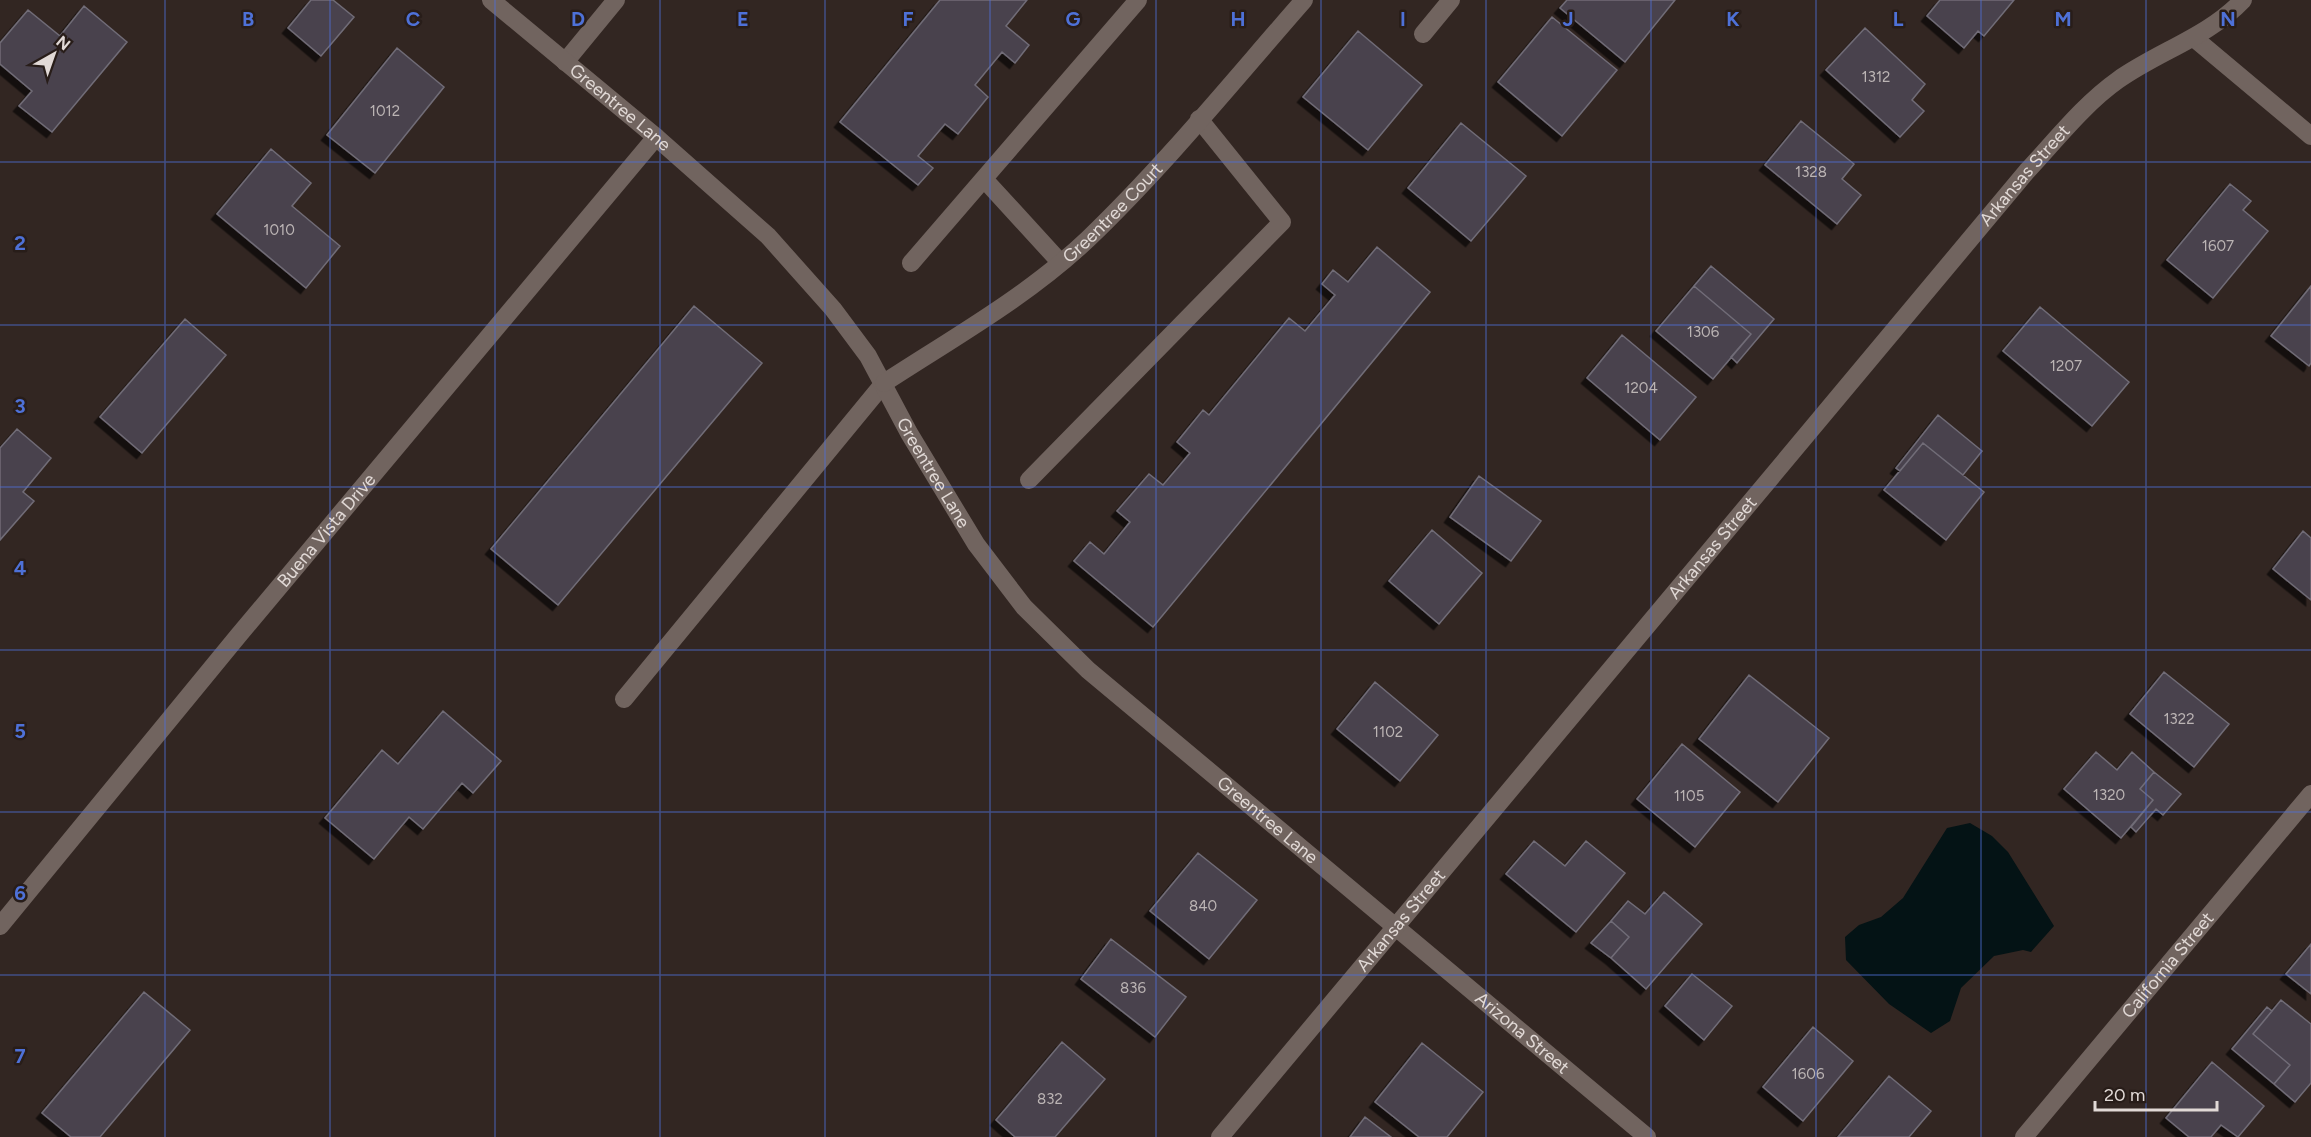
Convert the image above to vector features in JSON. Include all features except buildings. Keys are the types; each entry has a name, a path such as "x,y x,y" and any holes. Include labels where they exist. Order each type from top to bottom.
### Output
{"street":[{"name":"Greentree Lane","path":"491,0 656,137 768,236 833,309 868,356 909,433 976,544 1024,607 1088,669 1396,927"},
{"path":"565,62 616,0"},
{"path":"911,263 1138,0"},
{"name":"Greentree Court","path":"624,699 884,383 1016,297 1086,240 1157,168 1304,0"},
{"path":"1423,34 1451,0"},
{"name":"Arkansas Street","path":"1220,1137 2027,171 2078,116 2117,81 2140,66 2194,38 2242,0"},
{"path":"2194,38 2311,136"},
{"path":"1029,480 1282,222 1199,119"},
{"name":"Buena Vista Drive","path":"0,926 238,636 656,137"},
{"path":"984,179 1060,262"},
{"name":"California Street","path":"2024,1137 2311,794"},
{"name":"Arizona Street","path":"1396,927 1647,1137"}],"shaded area":[{"path":"1970,823 1992,836 2008,852 2054,926 2031,952 2023,950 1994,956 1961,988 1950,1021 1931,1033 1889,1004 1846,960 1845,937 1859,925 1881,917 1903,898 1947,828"}]}
